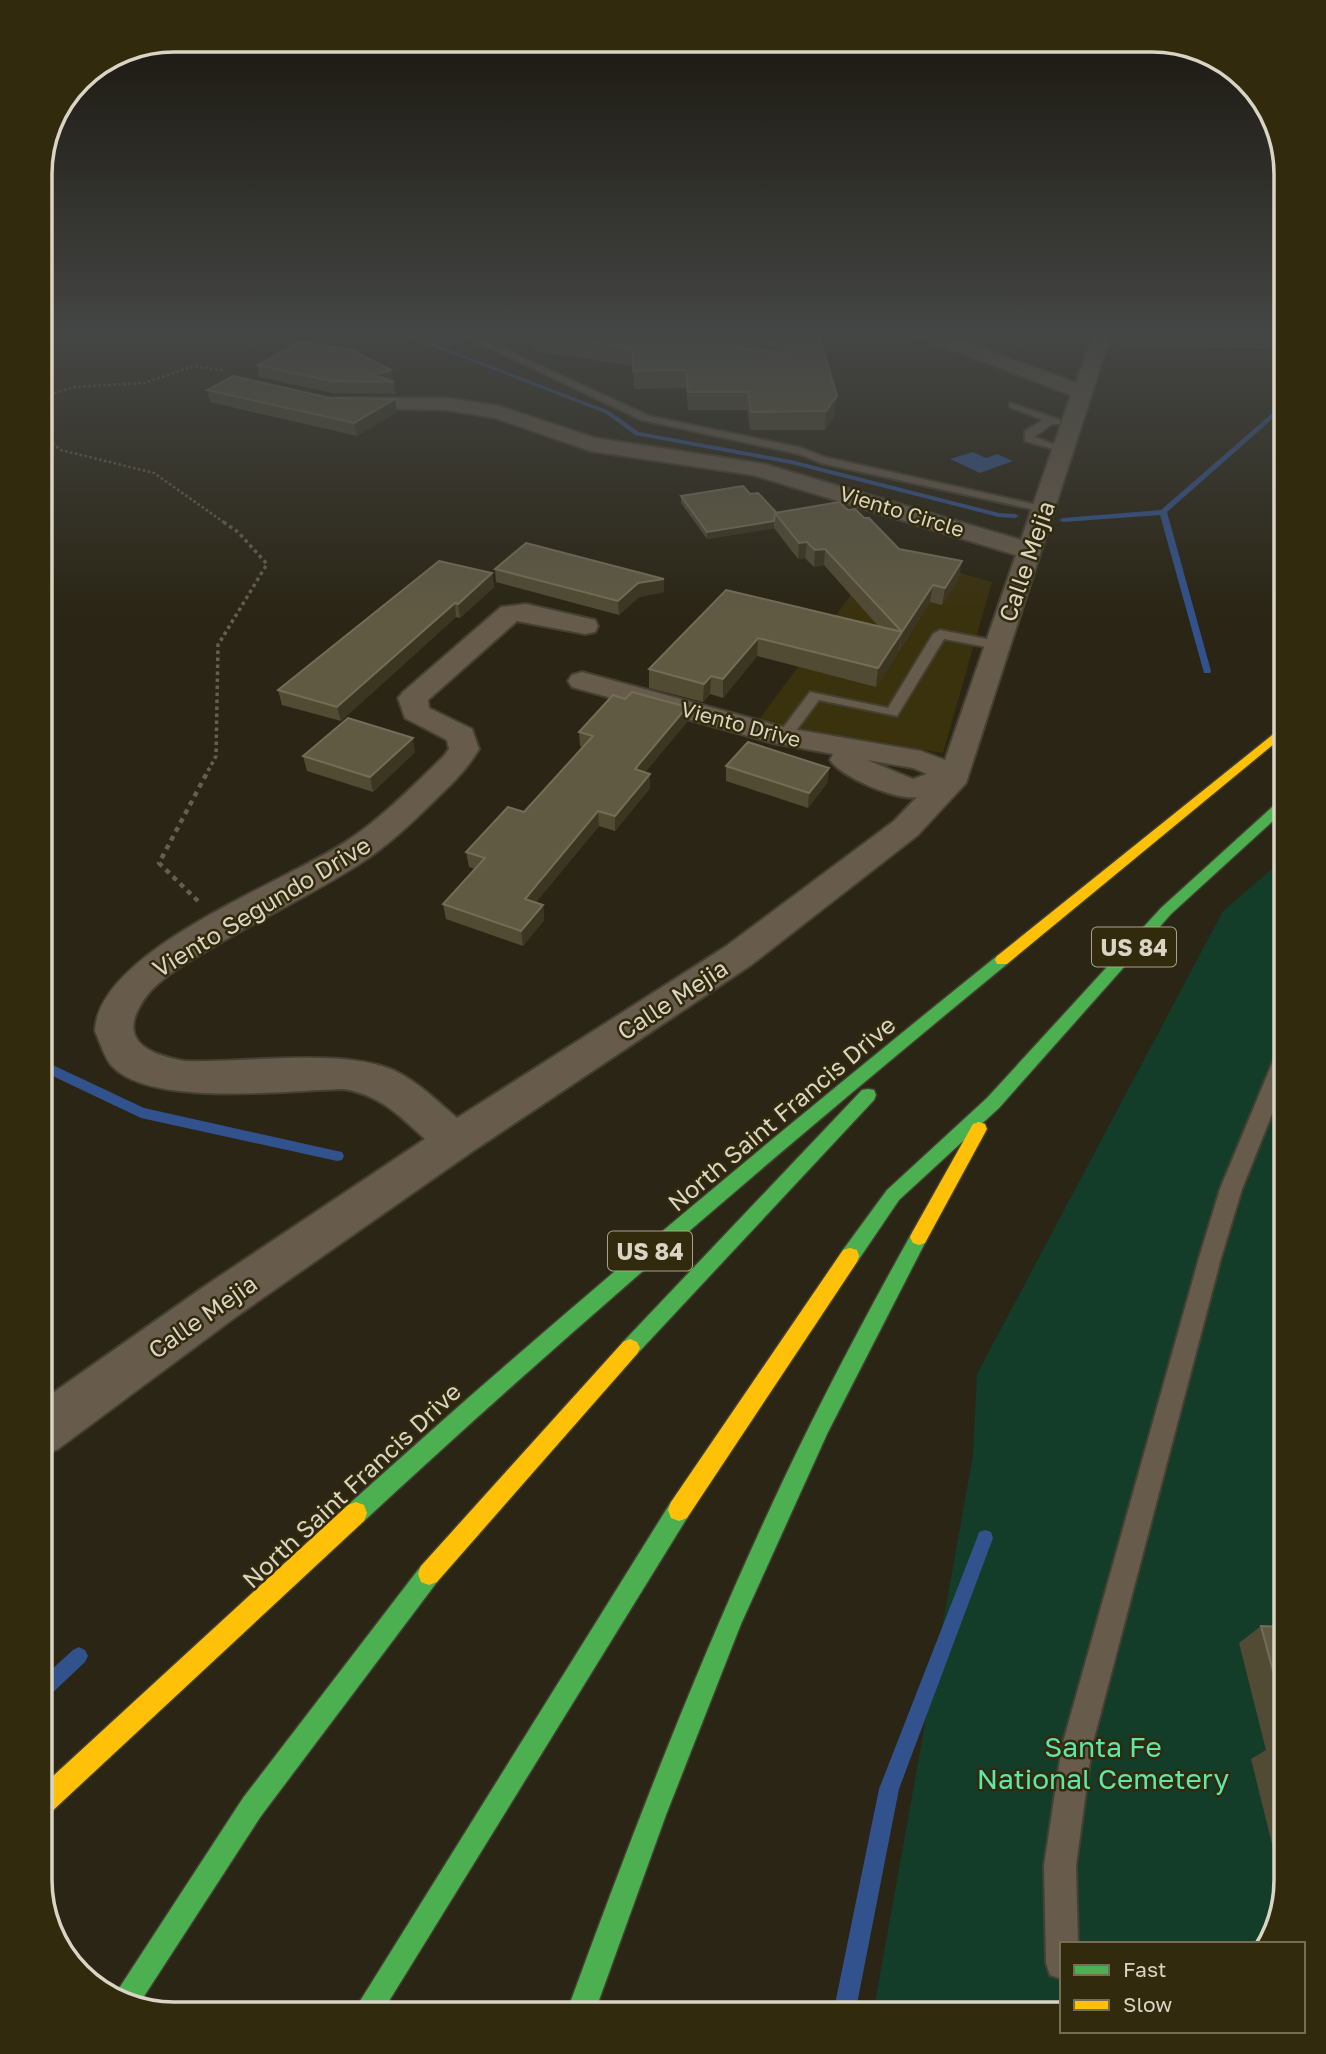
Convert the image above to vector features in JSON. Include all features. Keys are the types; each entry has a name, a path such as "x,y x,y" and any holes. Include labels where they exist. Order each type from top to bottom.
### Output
{"highway":[{"name":"North Saint Francis Drive","path":"52,1794 496,1382 762,1155 1274,738"},
{"name":"US 84","path":"373,2001 633,1581 810,1311 893,1195 993,1103 1166,911 1274,813"},
{"path":"131,1993 252,1807 449,1548 633,1344 781,1190 957,998"},
{"path":"584,2001 629,1870 743,1591 845,1374 993,1103"}],"street":[{"name":"Viento Circle","path":"542,427 591,444 756,469 1030,551"},
{"name":"Calle Mejia","path":"52,1423 221,1301 455,1141 738,956 906,828 955,776 1045,508 1064,427"},
{"name":"Viento Segundo Drive","path":"455,1141 374,1078 344,1072 182,1078 149,1072 122,1054 113,1029 122,1000 149,973 224,925 384,831 456,762 464,749 461,735 415,712 413,698 510,613 526,612 585,626"},
{"name":"Viento Drive","path":"582,681 819,745 870,775 912,789 955,776"}],"lane":[{"path":"688,427 802,451 821,460 1045,508"},
{"path":"1051,427 1061,433"},
{"path":"784,737 815,695 892,713 940,634 997,645"},
{"path":"1062,1942 1060,1866 1077,1746 1217,1235 1252,1131 1274,1081"}],"path":[{"path":"53,444 61,450 154,473 238,532 267,564 218,645 216,756 159,863 224,925"}],"shaded area":[{"path":"916,560 992,582 943,753 758,721 859,584"}],"green space":[{"name":"Santa Fe National Cemetery","path":"1274,867 1274,1879 1269,1911 1256,1942 1060,1942 1060,2002 875,2002 973,1455 977,1374 1223,911"}],"water":[{"path":"973,452 986,458 997,454 1013,461 980,473 950,459"}],"building":[{"path":"743,486 750,494 758,493 777,513 774,521 707,532 681,496"},
{"path":"839,502 848,510 855,509 864,518 869,518 899,549 962,561 945,588 933,585 902,632 825,549 815,550 807,542 799,543 775,513"},
{"path":"526,543 664,579 638,583 618,601 495,569"},
{"path":"439,561 492,573 337,707 278,690"},
{"path":"726,590 902,632 878,668 758,638 723,679 711,676 704,684 649,669"},
{"path":"632,692 687,707 635,769 650,774 615,816 598,811 525,899 543,905 521,931 443,904 485,858 466,852 508,807 524,812 593,736 579,732 613,695 625,699"},
{"path":"348,718 413,738 370,777 303,756"},
{"path":"748,742 829,768 809,793 726,766"},
{"path":"1261,1626 1274,1627 1274,1674"}],"waterway":[{"path":"627,427 637,434 791,462 999,515 1015,516"},
{"path":"1163,512 1259,427"},
{"path":"1063,520 1163,512"},
{"path":"1163,512 1207,671"},
{"path":"52,1070 141,1113 337,1156"},
{"path":"846,2002 889,1789 985,1538"},
{"path":"52,1682 79,1656"}],"traffic: fast":[{"path":"850,1256 893,1195 993,1103 1166,911 1274,813"},
{"path":"356,1513 514,1370 674,1231 1002,960"},
{"path":"630,1348 868,1095"},
{"path":"585,2001 692,1716 775,1521 868,1330 919,1237"},
{"path":"373,2001 679,1510"},
{"path":"131,1993 252,1807 429,1574"}],"traffic: slow":[{"path":"1002,960 1274,738"},
{"path":"919,1237 979,1129"},
{"path":"679,1510 850,1256"},
{"path":"429,1574 630,1348"},
{"path":"52,1794 356,1513"}]}
